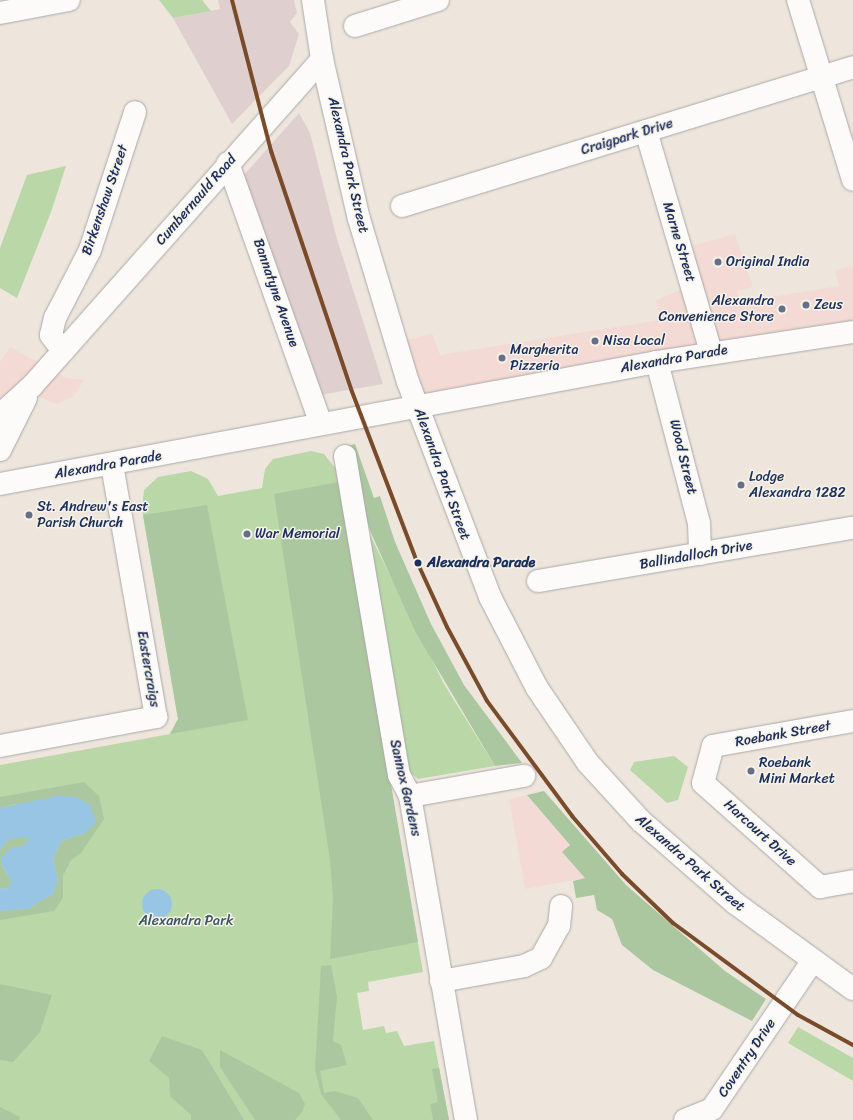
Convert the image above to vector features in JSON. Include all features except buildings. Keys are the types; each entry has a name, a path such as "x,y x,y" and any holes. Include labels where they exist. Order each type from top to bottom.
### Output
{"street":[{"path":"0,13 69,0"},
{"path":"313,0 322,59"},
{"path":"355,26 438,0"},
{"path":"798,0 853,180"},
{"name":"Cumbernauld Road","path":"0,416 32,386 322,59"},
{"name":"Alexandra Park Street","path":"322,59 359,219 417,406 460,525 514,647 536,688 588,763 677,855 812,962 853,989"},
{"name":"Craigpark Drive","path":"402,206 853,67"},
{"name":"Birkenshaw Street","path":"63,351 51,335 55,318 90,250 135,112"},
{"name":"Marne Street","path":"646,131 711,352"},
{"name":"Bannatyne Avenue","path":"232,159 320,424"},
{"name":"Alexandra Parade","path":"0,484 711,352 853,332"},
{"name":"Wood Street","path":"656,362 699,523 700,554"},
{"name":"Cumbernauld Road","path":"0,450 32,386"},
{"name":"Sannox Gardens","path":"345,456 399,775 410,796 466,1120"},
{"name":"Eastercraigs","path":"0,746 156,717 112,464"},
{"name":"Ballindalloch Drive","path":"538,582 853,528"},
{"name":"Roebank Street","path":"713,746 853,721"},
{"name":"Harcourt Drive","path":"713,746 703,783 820,887 853,881"},
{"path":"410,796 524,776"},
{"path":"441,981 524,966 541,958 559,926 561,906"},
{"name":"Coventry Drive","path":"685,1120 712,1109 812,962"}],"shaded area":[{"path":"218,0 294,0 297,13 290,22 299,34 289,66 232,124 173,18 220,9"},
{"path":"299,113 310,133 337,239 383,384 320,395 244,175"},
{"path":"735,234 753,287 737,291 740,302 839,286 835,270 853,266 853,330 416,402 397,343 432,333 440,355 660,320 656,300 695,284 683,248"},
{"path":"10,347 67,378 84,380 74,396 56,404 27,392 0,427 0,362"},
{"path":"527,795 570,845 562,853 585,878 525,889 509,799"}],"green space":[{"path":"159,0 202,0 211,11 173,18"},
{"path":"66,166 51,212 17,298 0,288 0,248 27,175"},
{"path":"355,444 374,498 380,496 395,542 431,624 464,685 522,763 495,766 416,633 371,533 353,477 347,446"},
{"name":"Alexandra Park","path":"311,451 324,454 336,469 423,972 368,982 369,991 357,993 363,1030 384,1026 386,1033 397,1031 404,1046 434,1041 449,1120 0,1120 0,765 170,734 178,719 142,509 144,490 158,477 191,471 208,479 218,496 262,488 265,469 273,459"},
{"path":"339,482 418,942 330,959 333,899 330,860 274,494"},
{"path":"207,505 248,720 170,734 178,719 143,515"},
{"path":"369,533 444,684 495,766 418,779 409,772"},
{"path":"674,756 688,767 678,800 667,803 630,770 634,762"},
{"path":"84,782 99,796 104,819 81,853 71,860 63,876 63,898 54,911 0,920 0,911 28,909 53,894 58,879 53,859 61,841 85,833 15,804 0,808 0,797"},
{"path":"544,791 626,885 725,971 766,999 752,1021 653,970 622,945 612,919 597,910 594,895 576,898 573,881 585,878 562,852 570,845 527,795"},
{"path":"21,835 30,836 25,845 11,848 1,865 12,882 6,889 0,888 0,850 9,839"},
{"path":"331,965 337,997 333,1041 341,1045 347,1065 320,1071 324,1093 335,1091 358,1098 373,1120 341,1120 321,1094 315,1070 321,966"},
{"path":"0,984 52,995 40,1032 13,1062 0,1060"},
{"path":"798,1027 853,1058 853,1081 788,1043"},
{"path":"162,1036 202,1050 244,1120 191,1120 191,1115 170,1096 169,1078 149,1061"},
{"path":"220,1050 299,1093 305,1104 302,1112 295,1120 255,1120 220,1067"},
{"path":"439,1068 449,1120 433,1120 430,1104 438,1102 432,1069"},
{"path":"0,1107 20,1117 19,1120 0,1120"}],"water":[{"path":"57,796 76,797 90,805 96,822 85,833 61,841 53,859 58,879 53,894 28,909 0,911 0,888 6,889 12,882 1,864 1,857 11,848 25,845 29,837 9,839 0,850 0,808"},
{"path":"157,889 163,890 171,898 171,910 163,918 157,919 151,918 143,910 142,904 143,898 151,890"}],"transit line":[{"path":"232,0 271,151 351,389 418,564 447,627 487,701 572,816 622,874 673,923 798,1015 853,1045"}],"place":[{"name":"Original India","path":"718,262"},
{"name":"Zeus","path":"806,305"},
{"name":"Alexandra Convenience Store","path":"782,309"},
{"name":"Nisa Local","path":"595,341"},
{"name":"Margherita Pizzeria","path":"502,358"},
{"name":"Lodge Alexandra 1282","path":"741,485"},
{"name":"St. Andrew's East Parish Church","path":"29,515"},
{"name":"War Memorial","path":"247,534"},
{"name":"Alexandra Parade","path":"418,563"},
{"name":"Roebank Mini Market","path":"751,771"}]}
